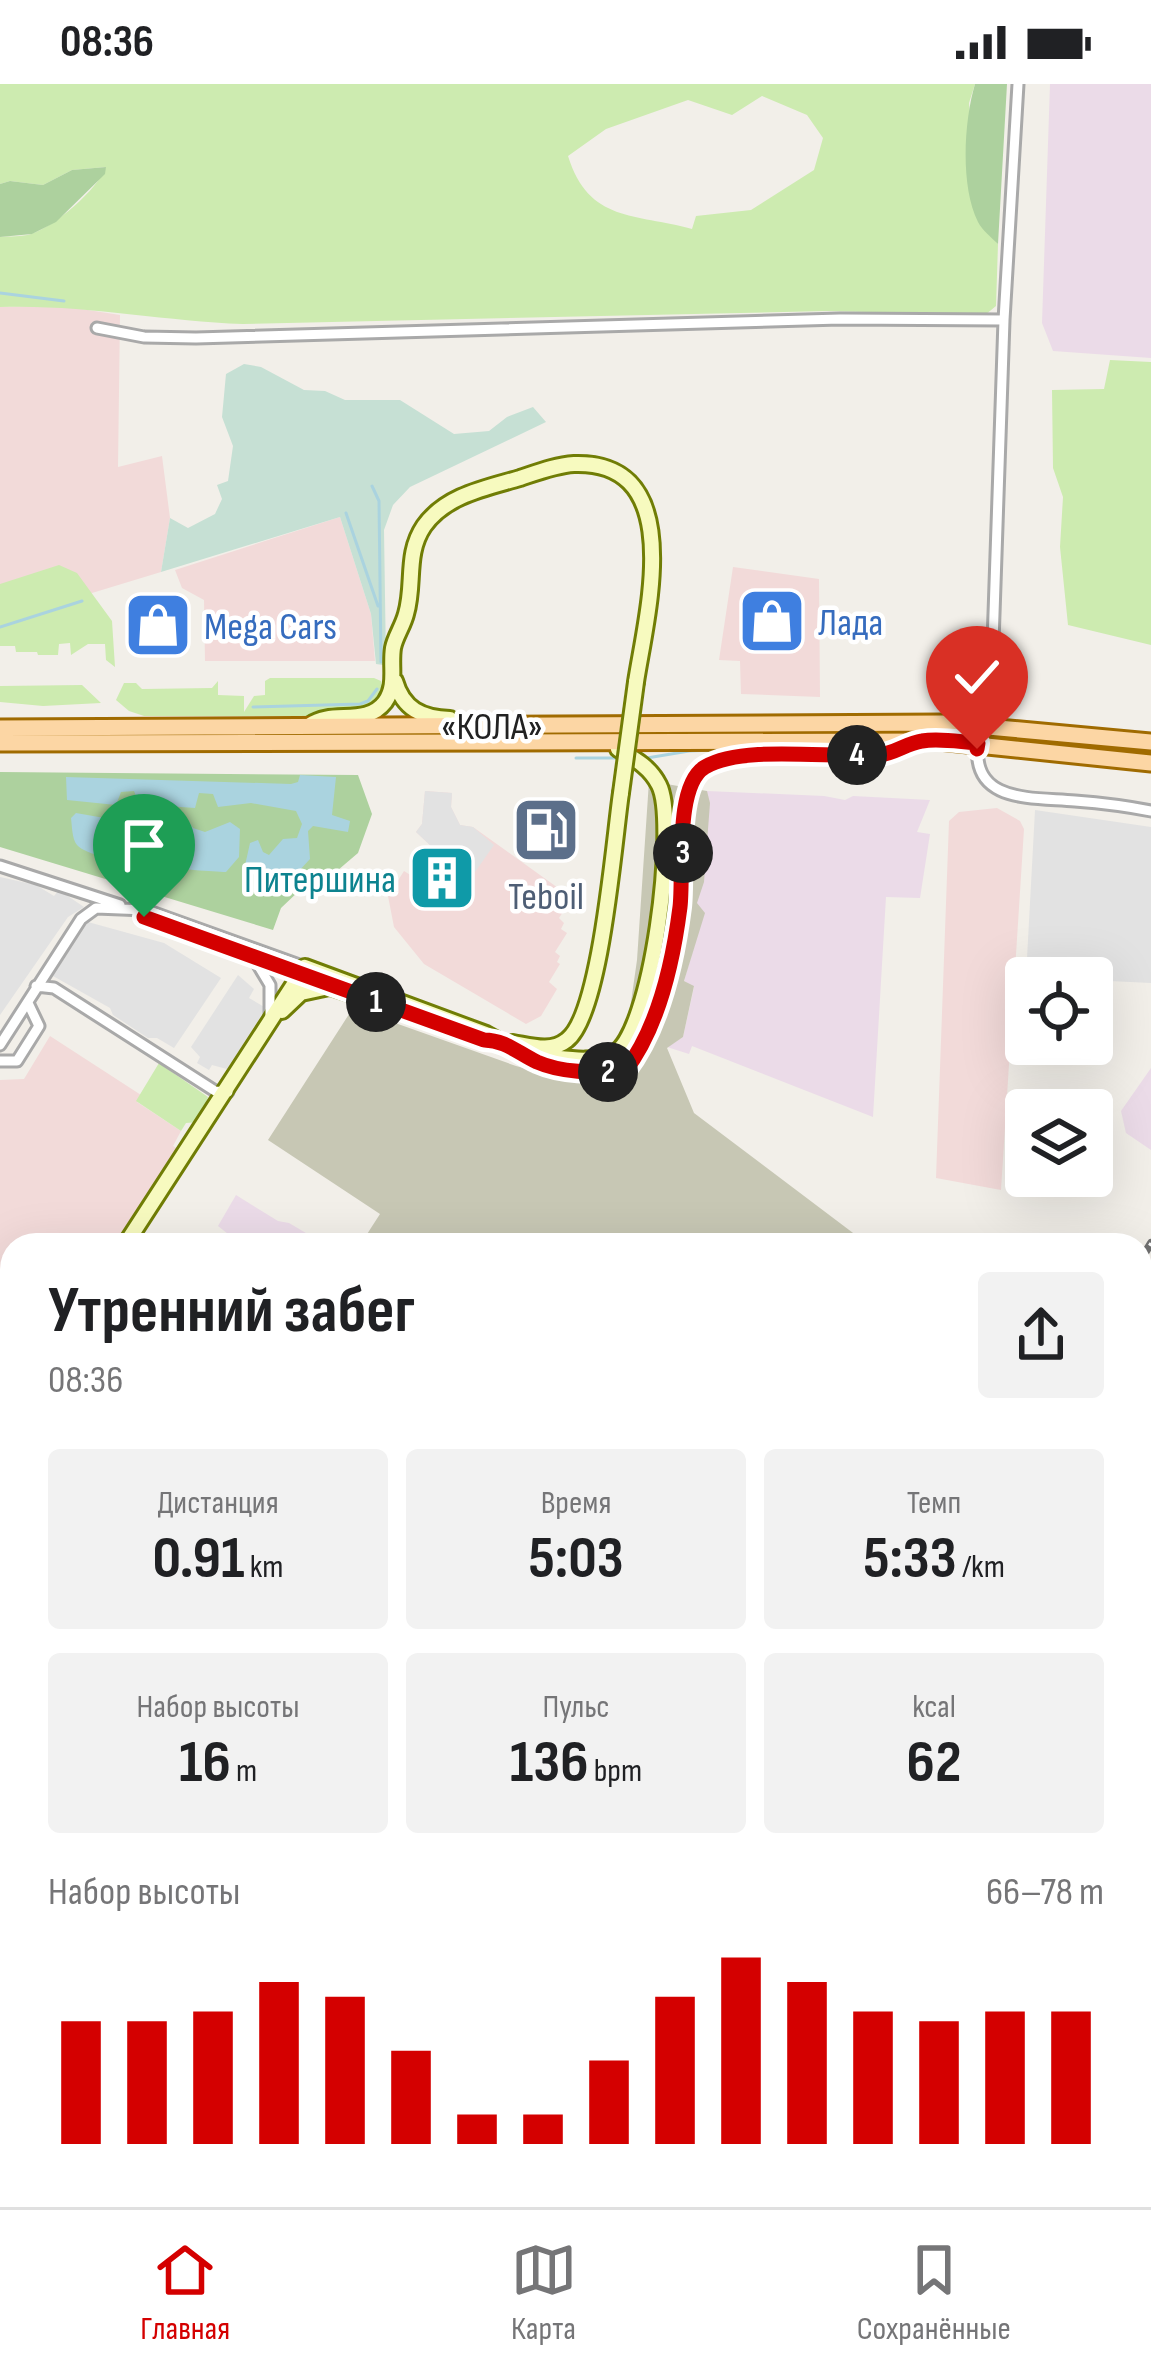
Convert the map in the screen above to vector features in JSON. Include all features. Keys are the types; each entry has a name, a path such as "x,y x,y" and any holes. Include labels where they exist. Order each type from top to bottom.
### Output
{"main road":[{"name":"«КОЛА»","path":"0,728 983,725 1151,742"},
{"name":"«КОЛА»","path":"0,743 920,741 978,743 1151,764"}],"street":[{"path":"983,725 993,644 1018,84"},
{"path":"97,328 144,337 196,338 840,319 1004,320"},
{"path":"0,866 57,881 255,960 305,972 334,988 484,1040 547,1048 564,1043 583,1016 595,975 655,550 639,496 612,472 583,464 558,466 449,503 427,522 412,552 408,612 393,646 389,694 372,713 321,718 310,725"},
{"path":"393,670 400,698 419,713 499,724"},
{"path":"983,725 986,706"},
{"path":"498,1040 541,1064 586,1073 625,1071 645,1045 680,909 686,800 702,768 774,754 884,755 920,741"},
{"path":"0,1045 88,911 105,907 146,910 305,972 548,1057 585,1060 617,1054 632,1036 652,962 663,902 664,799 644,764 606,742"},
{"path":"978,743 976,767 983,777 1017,798 1151,811"},
{"path":"255,960 270,985 276,1014"},
{"path":"202,1129 220,1090 305,972"},
{"path":"37,986 54,988 220,1090"},
{"path":"276,1014 302,993 334,988"},
{"path":"0,1061 17,1061 40,1026 28,1003"},
{"path":"133,1233 202,1129 220,1090"}],"shaded area":[{"path":"1050,84 1151,84 1151,358 1053,351 1042,323"},
{"path":"56,305 120,315 118,467 162,456 170,518 161,572 0,621 0,307"},
{"path":"244,364 261,367 304,390 325,391 345,400 400,400 454,434 489,431 507,417 533,407 546,422 410,487 393,505 384,530 383,665 376,664 371,614 340,517 161,572 170,518 188,528 215,514 222,499 217,485 228,481 233,446 222,417 226,374"},
{"path":"340,517 371,614 375,661 205,661 204,600 182,588 175,570"},
{"path":"733,567 819,579 820,697 741,694 740,661 719,660"},
{"path":"649,781 707,791 704,882 697,903 705,913 684,981 694,986 683,1037 667,1048 694,1113 853,1233 368,1233 380,1214 268,1140 353,1008 516,1066 616,1093 602,1058 629,1016"},
{"path":"425,791 452,793 451,807 460,825 473,827 572,898 559,918 567,933 555,952 560,964 549,982 557,989 541,1016 526,1024 424,964 394,927 388,896 404,871 412,876 431,846 416,832 422,824"},
{"path":"425,791 452,793 451,807 460,825 473,827 494,845 475,872 465,867 457,880 422,859 431,846 416,832 422,824"},
{"path":"707,791 930,800 917,832 930,834 920,898 886,897 873,1117 692,1046 689,1054 667,1047 683,1037 694,987 684,981 704,913 696,903 707,860"},
{"path":"997,808 1020,821 1024,829 1016,957 1005,957 1005,1065 1009,1065 1001,1190 936,1178 949,821 959,812"},
{"path":"1035,810 1151,827 1151,983 1113,981 1113,957 1027,957"},
{"path":"0,877 36,885 54,896 59,890 84,907 68,917 0,1015"},
{"path":"88,922 164,943 221,978 174,1048 148,1038 113,1015 110,1008 53,976"},
{"path":"238,975 254,989 249,998 266,1008 227,1069 212,1065 209,1070 197,1063 200,1057 191,1047"},
{"path":"50,1036 141,1095 137,1102 181,1131 173,1146 181,1151 125,1233 0,1233 0,1080 24,1079"},
{"path":"1151,1068 1151,1150 1126,1133 1121,1111"},
{"path":"236,1195 306,1233 227,1233 218,1226"}],"green space":[{"path":"0,84 975,84 969,103 978,221 998,244 996,306 985,315 827,311 243,324 0,307 0,237 27,235 51,224 85,196 106,167 72,170 43,185 0,184","holes":["762,96 807,115 823,138 814,170 751,210 696,216 692,229 633,217 601,204 577,178 568,156 606,129 688,100 732,115"]},
{"path":"975,84 1007,84 998,244 978,222 968,190 966,134"},
{"path":"106,167 105,174 56,222 32,234 0,237 0,184 43,185 72,170"},
{"path":"1110,360 1151,362 1151,645 1068,625 1060,547 1063,497 1053,468 1052,390 1104,389"},
{"path":"59,565 77,573 112,621 115,667 106,660 105,644 88,644 71,655 70,643 59,644 58,655 0,646 0,584"},
{"path":"374,678 383,689 369,709 337,716 144,716 116,700 124,683 136,683 142,689 212,688 218,681 218,695 244,696 244,712 254,696 265,695 265,681"},
{"path":"82,685 101,703 0,702 0,686"},
{"path":"0,772 358,775 372,814 358,853 331,876 300,890 281,908 273,930 0,847"},
{"path":"159,1063 208,1097 199,1122 186,1123 181,1131 136,1101"}],"water":[{"path":"300,775 336,777 332,815 350,821 348,832 313,826 308,831 310,859 297,873 248,875 244,870 250,843 258,840 269,855 283,839 297,838 302,824 296,811 251,803 218,807 213,794 199,793 195,808 139,804 134,791 121,792 116,805 67,800 66,777 291,784"},
{"path":"76,813 110,819 119,829 142,818 189,822 205,832 230,822 240,829 239,857 226,872 104,857 75,842 71,818"}],"waterway":[{"path":"0,293 64,301"},
{"path":"372,486 379,501 381,662"},
{"path":"346,513 378,606"},
{"path":"0,627 82,601"},
{"path":"253,707 360,704 377,689"},
{"path":"647,758 739,749"},
{"path":"576,758 620,758"}],"place":[{"name":"Лада","path":"772,621"},
{"name":"Mega Cars","path":"158,625"},
{"name":"Teboil","path":"546,830"},
{"name":"Питершина","path":"442,878"}],"route":[{"path":"144,917 298,976 484,1040 498,1040 541,1064 586,1073 625,1071 645,1045 665,976 680,909 686,800 702,768 774,754 884,755 920,741 978,743 977,749"}]}
